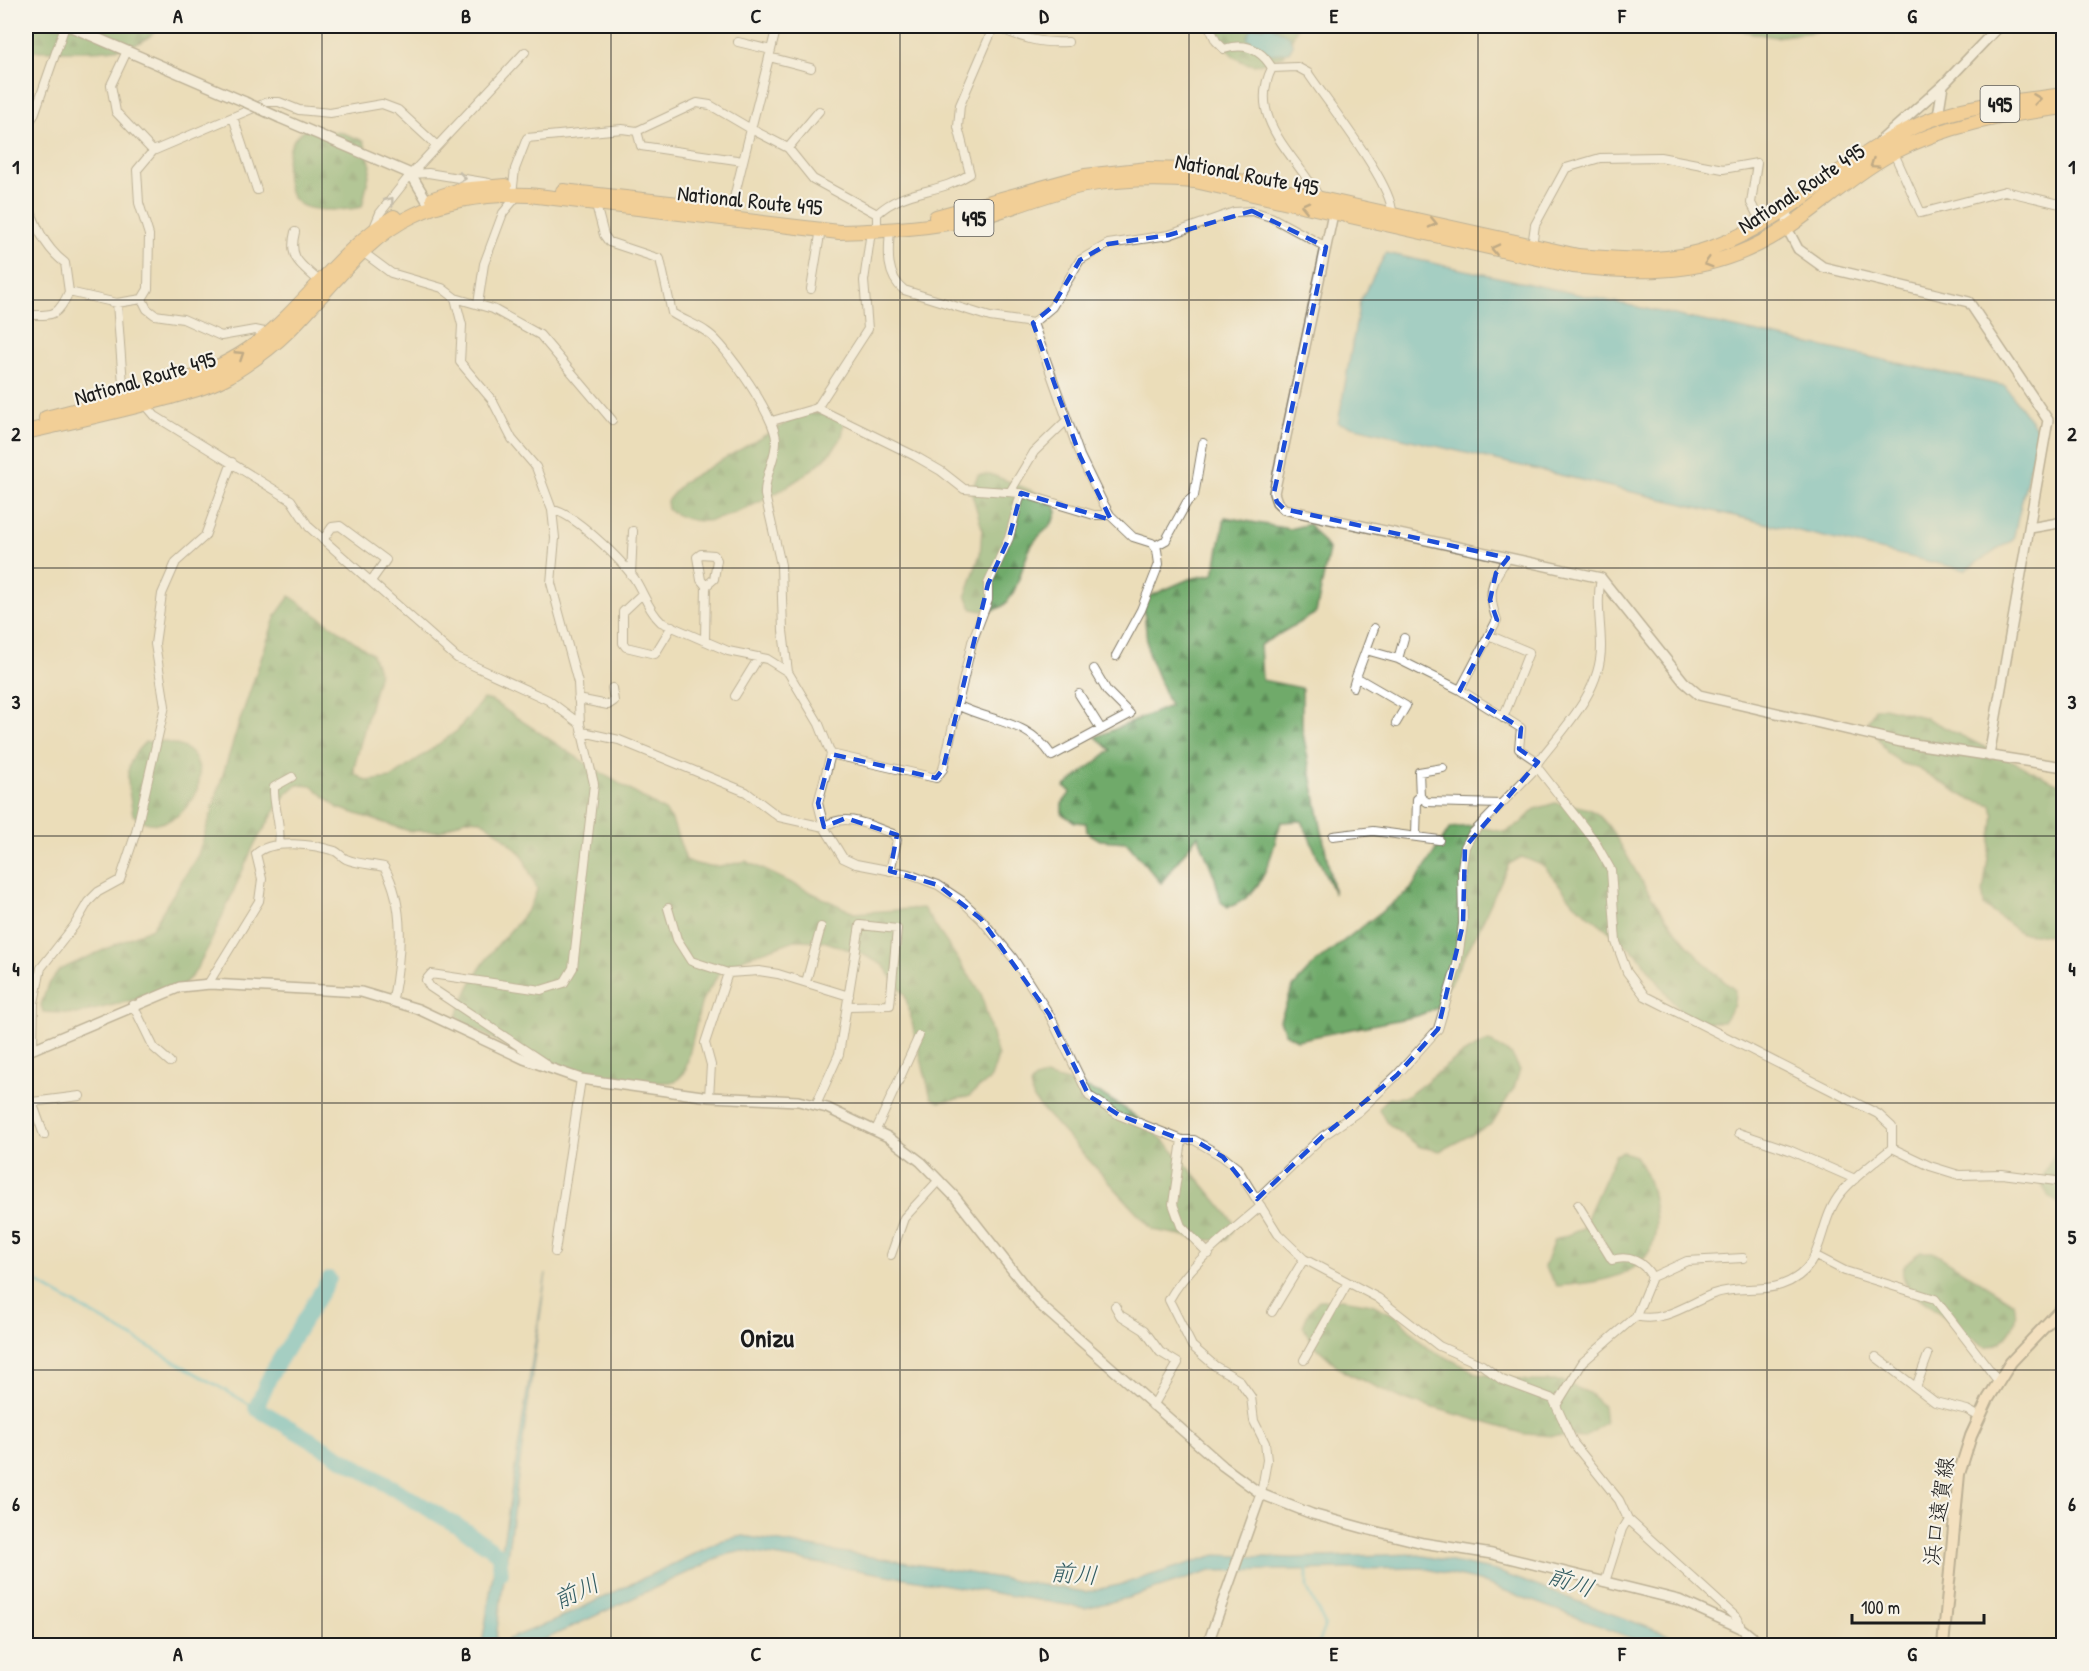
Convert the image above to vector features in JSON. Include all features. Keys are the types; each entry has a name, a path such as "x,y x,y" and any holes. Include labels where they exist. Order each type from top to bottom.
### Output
{"highway":[{"name":"National Route 495","path":"595,199 820,230 918,220 1085,176 1138,170 1190,170 1319,197 1334,206 1573,267 1625,272 1665,272 1704,264 1753,248 1787,228 1891,146 1938,116 2004,103 2064,95"},
{"name":"National Route 495","path":"26,432 196,390 228,376 260,356 287,333 373,230 403,211 460,190 515,191 731,210 837,223 875,223 890,231 920,229 977,218 1085,185 1162,179 1195,181 1334,206 1392,213 1578,256 1626,261 1663,259 1712,248 1762,225 1867,153 1977,119 2064,107"},
{"name":"National Route 495","path":"26,424 208,372 234,359 269,333 320,282 359,249 412,216 435,206 515,191"}],"main road":[{"name":"浜口遠賀線","path":"1943,1646 1959,1473 1980,1417 2011,1362 2064,1306"}],"street":[{"path":"26,127 38,103 65,26"},
{"path":"69,26 411,174 428,173 515,191"},
{"path":"731,210 777,26"},
{"path":"772,421 817,408 868,329 864,297 865,260 875,223 890,202 913,194 930,192 970,174 958,127 960,105 995,26 1026,40 1045,43 1068,42"},
{"path":"1209,26 1216,41 1224,49 1245,45 1258,51 1272,68"},
{"path":"1867,153 1943,85 1999,26"},
{"path":"738,42 811,68"},
{"path":"128,51 111,86 116,112 153,151"},
{"path":"373,230 380,213 411,174 525,52"},
{"path":"1272,68 1298,67 1308,73 1379,174 1392,204 1392,213"},
{"path":"1272,68 1265,90 1264,111 1319,197"},
{"path":"1938,116 1943,85"},
{"path":"26,100 38,103"},
{"path":"142,299 148,288 149,235 139,203 137,170 153,151 267,102 279,102 299,110 330,113 382,104 398,110 436,146"},
{"path":"478,304 484,264 503,213 515,191 515,169 527,138 622,129 637,131 697,103 710,105 788,148 813,179 875,223"},
{"path":"788,148 819,111"},
{"path":"234,117 257,190"},
{"path":"637,131 641,146 743,161"},
{"path":"1891,146 1921,213 2005,191 2064,204"},
{"path":"1532,246 1535,225 1566,168 1600,158 1660,157 1723,169 1757,163 1751,203 1762,225"},
{"path":"411,174 426,201"},
{"path":"26,198 44,242 50,251 65,264 69,292 61,310 55,315 26,315"},
{"path":"595,199 604,235 609,242 660,260 672,313 690,325 707,332 724,347 772,421 776,444 764,484 781,565 783,631 788,672"},
{"path":"1334,206 1274,493 1276,502 1284,509 1601,578 1684,682 1699,695 1900,742 2064,767"},
{"path":"1788,207 1787,228 1798,249 1823,267 1969,302 2048,420 1989,756"},
{"path":"890,231 889,256 892,275 896,284 904,290 990,317 1033,323 1052,307 1080,260 1108,244 1169,235 1234,212 1251,211 1271,217 1326,247"},
{"path":"811,289 820,230"},
{"path":"295,232 290,249 293,255 320,282"},
{"path":"359,249 391,273 442,288 455,298 493,309 540,335 612,420"},
{"path":"69,292 117,303 142,299"},
{"path":"455,298 462,325 460,362 492,400 512,439 536,467 552,510 555,538 551,583 578,683 581,728 594,784 579,930 569,976 555,988 541,990 431,974 426,980 430,987 554,1071"},
{"path":"142,299 147,309 155,315 183,320 221,336 255,330 269,333"},
{"path":"117,303 125,396 145,404 155,416 291,500 309,527 457,658 548,700 581,728 620,740 746,792 778,817 824,828"},
{"path":"1033,323 1080,456 1110,514 1133,537 1155,546 1159,564 1141,610 1116,656"},
{"path":"817,408 915,456 941,471 964,489 1021,493 1094,515 1110,514"},
{"path":"1010,492 1034,452 1067,420"},
{"path":"1155,546 1167,540 1187,502 1194,496 1203,443"},
{"path":"232,462 205,536 176,562 162,594 154,644 165,706 133,842 120,879 98,892 88,902 74,926 41,968 29,1049 180,987 208,984 361,992 393,999 554,1071 581,1079 709,1097 798,1101 816,1105 855,1119 876,1130 921,1162 939,1180 1039,1304 1223,1466 1261,1494 1312,1514 1370,1530 1423,1543 1492,1554 1678,1600 1741,1628 1762,1646"},
{"path":"831,754 936,778 943,769 972,642 987,600 988,584 1009,538 1021,493"},
{"path":"552,510 561,511 574,519 632,575 653,615 728,651 775,662 788,672 819,724 831,754 819,803 824,828 843,858 856,864 908,874 938,885 962,901 981,919 1013,958 1048,1014 1089,1096 1119,1115 1182,1140 1194,1140 1223,1157 1237,1168 1278,1234 1304,1259 1347,1284 1378,1298 1439,1346 1482,1365 1502,1380 1534,1390 1557,1404 1574,1444 1619,1500 1628,1519 1738,1619 1741,1628"},
{"path":"2030,528 2064,522"},
{"path":"323,540 332,527 340,526 386,560 371,581"},
{"path":"632,575 633,531"},
{"path":"1460,690 1491,636 1497,620 1490,600 1496,573 1508,558"},
{"path":"1207,1646 1261,1494 1267,1460 1264,1443 1254,1422 1251,1397 1239,1380 1215,1366 1192,1346 1169,1300 1175,1290 1323,1136 1358,1112 1397,1075 1437,1029 1457,965 1465,847 1472,834 1538,764 1592,690 1602,645 1597,598 1601,578"},
{"path":"705,640 706,586"},
{"path":"642,594 622,612 623,643 626,647 655,654 672,626"},
{"path":"1353,687 1374,628"},
{"path":"1491,636 1530,652 1503,718"},
{"path":"1398,659 1404,638"},
{"path":"1366,650 1398,659 1460,690 1521,728 1519,748 1538,764 1594,840 1611,870 1616,942 1628,972 1645,996 1878,1114 1892,1127 1892,1148"},
{"path":"735,696 759,657"},
{"path":"959,706 1013,724 1041,740 1052,756 1130,714 1107,691 1094,669"},
{"path":"1356,677 1406,706 1396,723"},
{"path":"578,699 608,705 614,701 612,688"},
{"path":"1079,694 1101,729"},
{"path":"1416,836 1417,799 1420,797 1419,772 1443,768"},
{"path":"279,844 280,836 273,805 274,787 292,777"},
{"path":"1420,797 1427,802 1450,804 1501,804"},
{"path":"824,828 831,822 846,818 894,834 897,840 890,871"},
{"path":"1333,836 1374,831 1439,840"},
{"path":"208,984 259,901 262,879 256,854 260,849 279,844 334,851 345,859 384,867 394,884 398,902 399,944 393,999"},
{"path":"668,908 677,939 691,961 728,973 759,971 806,982 849,996"},
{"path":"816,1105 839,1054 849,1006 860,926 897,929 890,1005 849,1006"},
{"path":"806,982 821,927"},
{"path":"709,1097 711,1065 705,1043 728,973"},
{"path":"133,1005 154,1048 170,1062"},
{"path":"876,1130 919,1036"},
{"path":"555,1252 581,1079"},
{"path":"44,1135 28,1103 80,1096"},
{"path":"1739,1133 1789,1150 1855,1179"},
{"path":"1182,1140 1173,1204 1181,1226 1209,1254"},
{"path":"1636,1316 1645,1319 1668,1314 1725,1291 1781,1285 1799,1276 1816,1256 1827,1214 1841,1193 1892,1148"},
{"path":"1892,1148 1930,1166 1959,1175 2002,1174 2064,1182"},
{"path":"891,1255 904,1218 939,1180"},
{"path":"1578,1205 1612,1260 1632,1259 1642,1263 1652,1277"},
{"path":"1816,1256 1845,1271 1935,1299 1999,1382"},
{"path":"1557,1404 1583,1362 1636,1316 1652,1277 1656,1273 1671,1270 1687,1261 1743,1258"},
{"path":"1272,1312 1304,1259"},
{"path":"1304,1360 1347,1284"},
{"path":"1115,1306 1120,1315 1148,1334 1160,1352 1178,1363 1153,1406"},
{"path":"1916,1388 1928,1355"},
{"path":"1876,1357 1935,1402 1967,1410 1980,1417"},
{"path":"1605,1582 1622,1529 1628,1519"}],"highlighted area":[{"path":"1252,211 1326,247 1274,493 1277,502 1284,509 1508,558 1496,573 1490,600 1497,620 1460,690 1521,728 1519,749 1538,762 1465,847 1463,924 1438,1029 1397,1075 1323,1136 1257,1199 1223,1157 1194,1140 1182,1140 1119,1115 1089,1096 1049,1014 981,919 938,885 890,871 897,835 846,818 824,827 818,803 831,754 936,778 943,769 988,584 1009,538 1021,493 1111,520 1080,456 1033,323 1052,307 1080,260 1108,244 1169,235"}],"green space":[{"path":"26,26 159,26 149,37 117,49 26,51"},
{"path":"1208,26 1298,26 1284,56 1255,65 1234,57"},
{"path":"1713,26 1860,26 1775,37"},
{"path":"306,129 343,133 364,141 371,166 362,207 339,210 311,208 298,203 293,197 287,181 287,162 295,138"},
{"path":"824,413 844,418 840,440 816,465 780,491 741,511 707,521 686,519 668,510 667,501 683,482 802,414"},
{"path":"990,474 1053,499 1057,512 1049,526 1032,545 1007,602 999,608 987,611 972,609 966,595 980,554 982,528 971,491 978,475"},
{"path":"1225,517 1289,529 1309,524 1329,550 1316,613 1260,645 1262,680 1302,688 1302,728 1334,894 1302,821 1281,822 1265,873 1250,894 1240,902 1228,907 1221,902 1215,878 1198,835 1161,883 1126,842 1100,840 1087,832 1086,823 1075,822 1062,814 1062,804 1071,792 1064,787 1111,750 1096,737 1170,706 1148,653 1143,599 1189,579 1214,574"},
{"path":"290,596 372,654 379,673 354,768 355,774 366,781 391,778 458,730 483,699 492,701 590,766 665,811 672,820 686,860 708,866 723,866 746,861 854,913 923,908 981,993 998,1057 991,1078 968,1097 939,1102 931,1098 905,995 883,965 862,954 823,941 795,940 745,958 721,971 702,1000 685,1072 675,1082 612,1084 510,1048 464,1023 457,1016 480,969 534,899 537,889 522,855 499,833 480,820 465,819 441,831 409,831 338,808 312,786 297,785 285,795 254,845 209,946 193,975 178,989 77,1014 43,1012 41,1005 47,987 59,970 152,928 198,855 238,726 276,615"},
{"path":"1884,707 1924,717 2063,786 2063,919 2049,935 2021,933 1984,906 1983,893 1994,815 1992,805 1967,798 1919,769 1901,763 1887,752 1868,721 1875,709"},
{"path":"163,741 186,749 196,761 200,776 196,791 188,805 177,816 163,823 148,823 133,815 128,784 129,767 137,751 145,742"},
{"path":"1555,803 1591,810 1606,823 1672,926 1695,954 1735,990 1734,1005 1723,1022 1707,1022 1683,1015 1637,954 1574,903 1544,866 1522,857 1509,864 1478,931 1437,1008 1417,1016 1297,1040 1285,1033 1280,1020 1293,987 1315,963 1411,889 1450,828 1473,826 1505,832 1520,824 1535,809"},
{"path":"1489,1041 1512,1055 1520,1070 1514,1088 1492,1124 1440,1151 1420,1147 1386,1122 1379,1109 1386,1099 1410,1094 1458,1057"},
{"path":"1045,1076 1080,1085 1108,1098 1149,1127 1185,1163 1233,1221 1233,1231 1227,1240 1206,1240 1153,1230 1034,1100 1030,1086 1035,1079"},
{"path":"2059,1146 2063,1146 2063,1206 2049,1197 2041,1182"},
{"path":"1623,1152 1635,1156 1651,1189 1655,1211 1655,1233 1650,1250 1641,1262 1612,1278 1557,1286 1544,1267 1554,1240 1582,1229 1615,1155"},
{"path":"1921,1252 1933,1252 2014,1303 2015,1318 2006,1337 1986,1348 1910,1291 1903,1278 1903,1268 1909,1260"},
{"path":"1343,1299 1372,1304 1398,1317 1426,1347 1479,1374 1530,1381 1561,1381 1589,1393 1603,1406 1605,1423 1584,1438 1525,1434 1403,1399 1344,1372 1312,1343 1303,1326 1309,1311 1319,1300"}],"water":[{"path":"1272,26 1289,36 1293,45 1289,52 1270,54 1247,38 1252,28"},
{"path":"1386,253 2005,386 2038,430 2013,540 1965,570 1338,423 1360,301"},
{"path":"546,1273 496,1638 500,1643 499,1645 482,1645 496,1554 502,1549"},
{"path":"743,1536 1085,1592 1119,1585 1216,1555 1291,1558 1414,1554 1496,1571 1696,1645 1650,1645 1479,1581 1423,1568 1211,1571 1128,1598 1085,1608 743,1551 725,1555 533,1645 507,1646 508,1639 554,1621 723,1540"}],"waterway":[{"path":"26,1276 256,1408"},
{"path":"329,1279 271,1374 256,1408 463,1529 499,1554 501,1573"},
{"path":"1307,1569 1307,1588 1325,1625 1317,1646"}],"district":[{"name":"Onizu","path":"767,1337"}],"water label":[{"name":"前川","path":"1074,1573"},
{"name":"前川","path":"1571,1581"},
{"name":"前川","path":"576,1591"}]}
